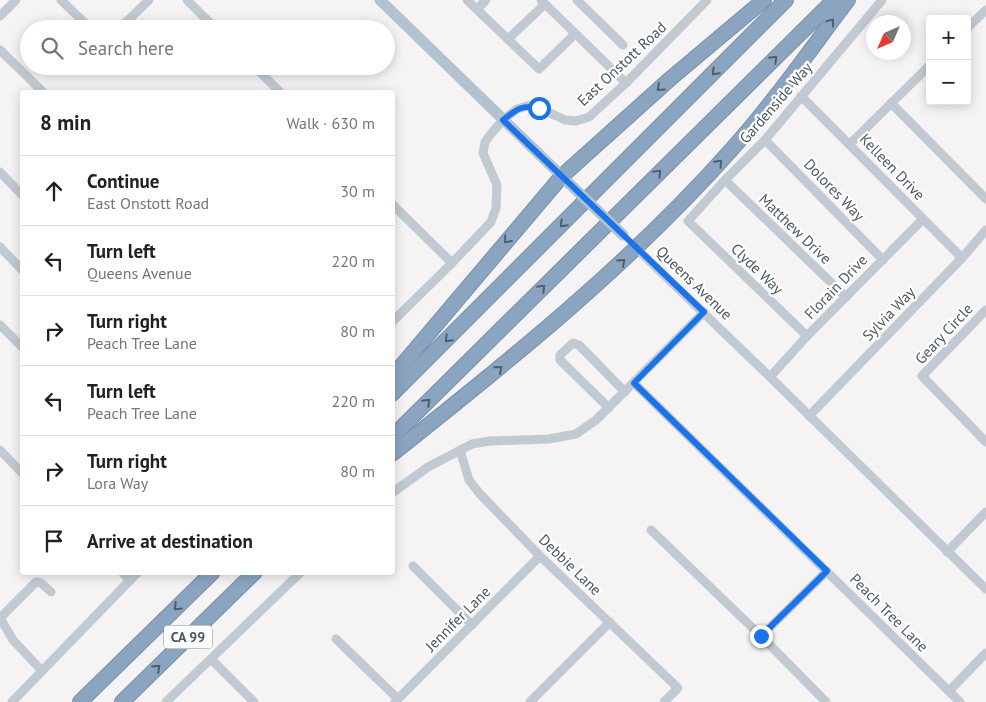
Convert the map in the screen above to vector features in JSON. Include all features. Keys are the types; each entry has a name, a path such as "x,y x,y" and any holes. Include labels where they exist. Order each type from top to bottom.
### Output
{"highway":[{"path":"395,373 562,176 670,79 764,0"},
{"path":"395,391 786,0"},
{"path":"395,433 834,0"},
{"path":"395,452 539,336 637,248 732,149 774,98 848,0"},
{"name":"CA 99","path":"80,702 210,575"},
{"name":"CA 99","path":"122,702 252,575"}],"main road":[{"name":"Queens Avenue","path":"380,0 637,248"}],"street":[{"path":"0,16 16,0"},
{"path":"61,0 82,20"},
{"path":"128,20 149,0"},
{"path":"187,0 207,20"},
{"path":"467,0 539,69 575,34"},
{"path":"476,9 486,0"},
{"path":"578,0 623,45"},
{"name":"East Onstott Road","path":"395,319 491,222 496,208 497,185 483,153 485,142 503,120 517,109 527,106 539,108 565,120 576,121 589,117 626,83 707,0"},
{"name":"Gardenside Way","path":"688,221 765,140 882,0"},
{"path":"508,39 543,2 626,83"},
{"path":"971,24 986,10"},
{"path":"0,50 20,70"},
{"path":"850,144 926,69"},
{"path":"26,75 41,90"},
{"path":"263,75 278,90"},
{"name":"Kelleen Drive","path":"801,96 962,258"},
{"path":"891,103 986,199"},
{"name":"Dolores Way","path":"765,140 883,260"},
{"path":"0,172 20,193"},
{"name":"Matthew Drive","path":"725,180 846,297"},
{"path":"395,207 452,263"},
{"name":"Florain Drive","path":"770,377 923,219"},
{"name":"Clyde Way","path":"688,221 808,336"},
{"name":"Sylvia Way","path":"809,416 962,258 986,230"},
{"path":"0,247 20,268"},
{"name":"Queens Avenue","path":"637,248 986,590"},
{"name":"Geary Circle","path":"986,310 922,376 986,442"},
{"path":"395,491 428,467 472,444 490,441 548,439 576,434 609,408 704,312"},
{"path":"0,325 20,345"},
{"path":"609,408 560,360 560,355 573,343 579,345 625,392"},
{"name":"Peach Tree Lane","path":"634,383 960,702"},
{"path":"0,450 20,471"},
{"name":"Debbie Lane","path":"460,450 470,480 480,494 540,556 678,688 664,702"},
{"path":"947,552 986,512"},
{"path":"651,530 761,636 826,702"},
{"name":"Jennifer Lane","path":"397,701 540,556"},
{"path":"413,566 472,625"},
{"path":"761,636 827,571"},
{"path":"125,575 130,581"},
{"path":"12,702 135,575"},
{"path":"166,702 298,575"},
{"path":"42,671 13,640 0,618 36,582 51,592"},
{"path":"530,702 610,622"},
{"path":"336,639 397,701"},
{"path":"948,691 986,653"},
{"path":"211,659 254,702"}],"route":[{"path":"539,108 527,106 517,109 503,120 704,312 634,383 827,571 761,636"}]}
